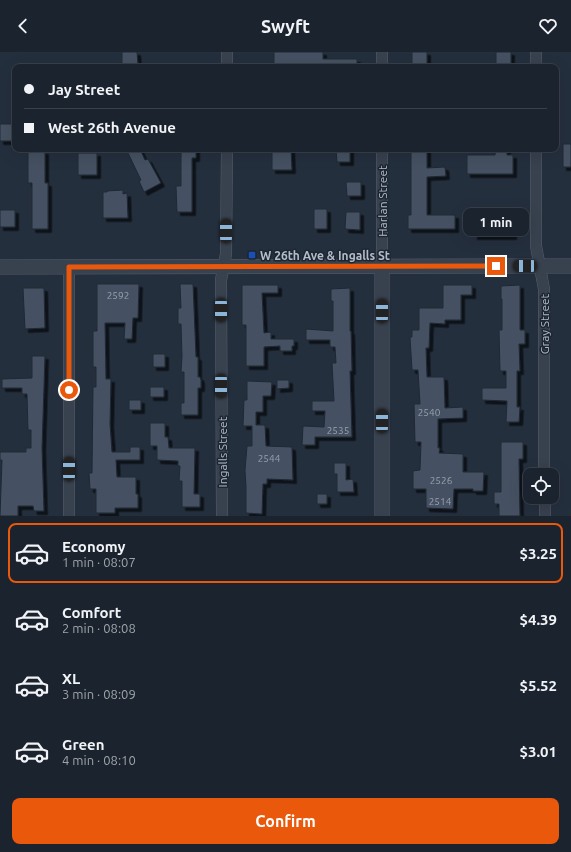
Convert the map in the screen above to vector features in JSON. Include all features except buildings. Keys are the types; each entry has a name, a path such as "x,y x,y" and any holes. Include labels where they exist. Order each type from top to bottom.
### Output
{"street":[{"path":"227,52 227,64"},
{"path":"382,52 382,64"},
{"path":"536,52 536,64"},
{"name":"Ingalls Street","path":"222,516 221,280 226,254 227,152"},
{"name":"Harlan Street","path":"382,152 382,516"},
{"name":"Gray Street","path":"536,152 536,246 544,289 544,468"},
{"path":"0,267 571,266"},
{"path":"69,267 69,516"},
{"path":"544,504 545,516"}],"place":[{"name":"W 26th Ave & Ingalls St","path":"252,255"}],"route":[{"path":"69,390 69,267 496,266"}]}
